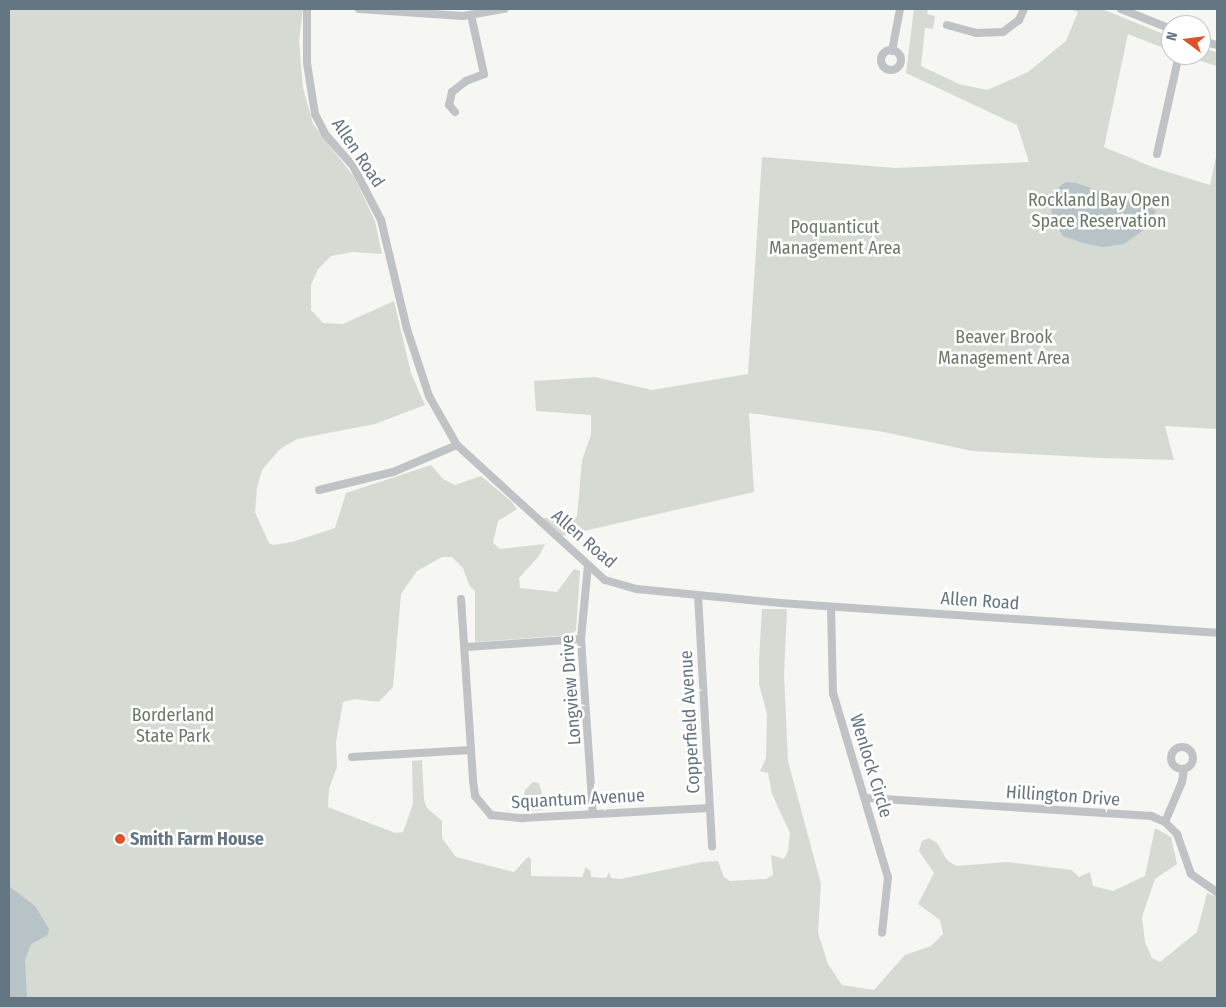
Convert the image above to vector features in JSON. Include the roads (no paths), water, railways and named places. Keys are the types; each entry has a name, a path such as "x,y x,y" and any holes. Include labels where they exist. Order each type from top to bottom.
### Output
{"street":[{"name":"Allen Road","path":"307,9 306,63 315,114 325,134 353,166 381,220 420,375 457,445 605,580 623,587 832,607 1217,634"},
{"path":"359,9 472,15 504,9"},
{"path":"892,50 900,9"},
{"path":"947,25 976,32 1003,32 1019,20 1024,9"},
{"path":"1120,9 1161,25"},
{"path":"455,112 449,105 452,92 466,81 484,74 472,15"},
{"path":"1156,154 1177,65"},
{"path":"319,490 393,472 457,445"},
{"name":"Longview Drive","path":"588,565 581,639 593,813"},
{"name":"Copperfield Avenue","path":"698,595 712,847"},
{"name":"Squantum Avenue","path":"461,599 467,647 471,750 475,796 491,815 522,818 709,808"},
{"name":"Wenlock Circle","path":"832,607 833,693 867,798 888,877 882,933"},
{"path":"467,647 581,639"},
{"path":"352,757 471,750"},
{"path":"1184,769 1182,782 1165,822 1177,834 1191,874 1217,892"},
{"name":"Hillington Drive","path":"867,798 1138,815 1165,822"}],"place":[{"name":"Smith Farm House","path":"120,839"}],"park label":[{"name":"Rockland Bay Open Space Reservation","path":"1099,211"},
{"name":"Poquanticut Management Area","path":"835,238"},
{"name":"Beaver Brook Management Area","path":"1004,348"},
{"name":"Borderland State Park","path":"173,726"}]}
